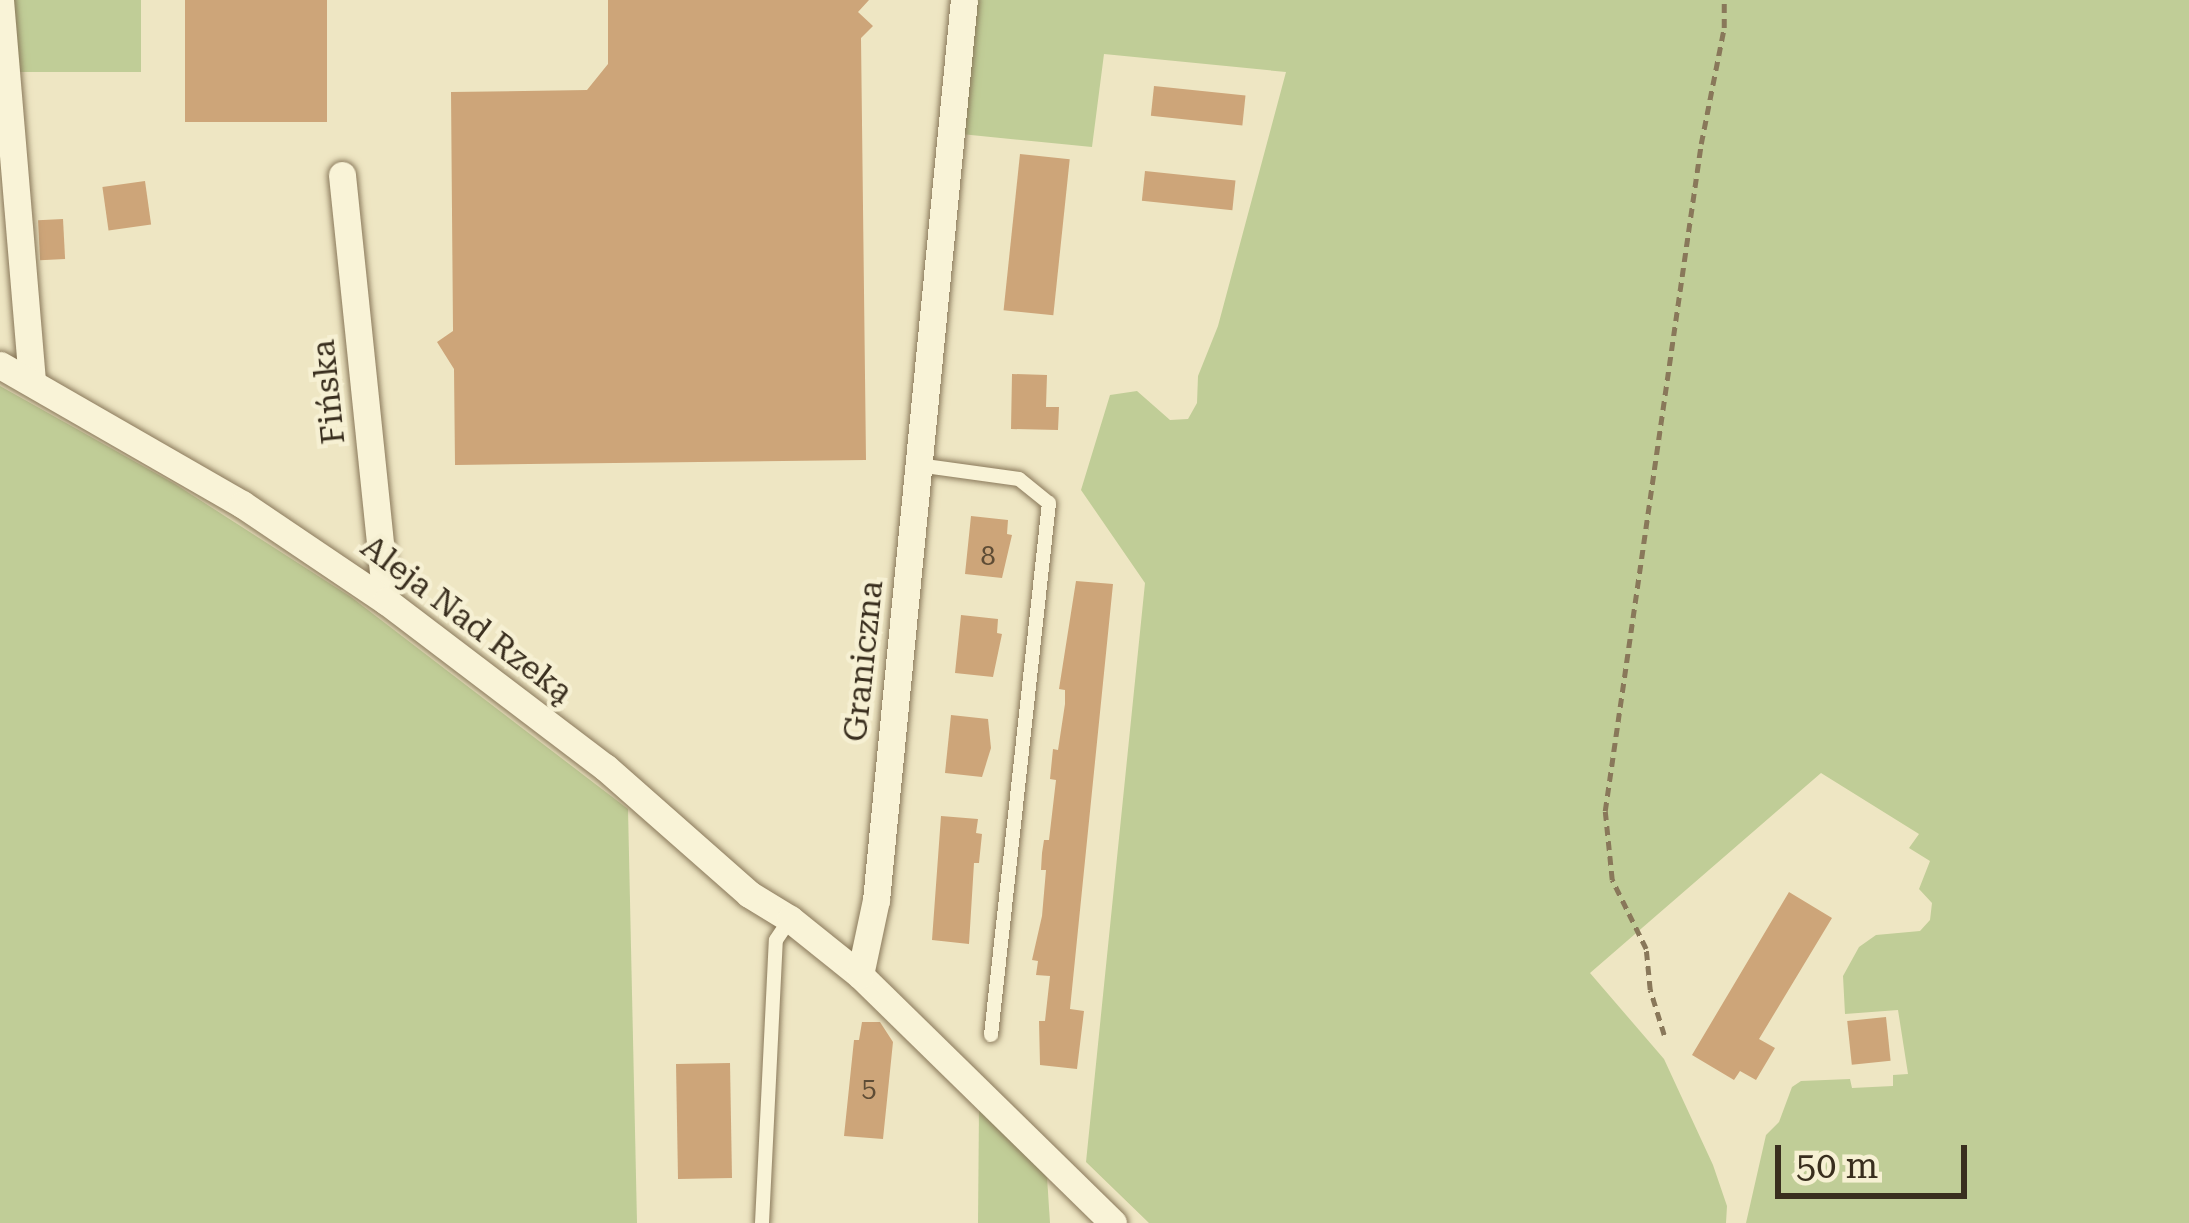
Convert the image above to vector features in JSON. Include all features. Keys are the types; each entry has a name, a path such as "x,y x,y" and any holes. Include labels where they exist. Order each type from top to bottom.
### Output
{"street":[{"path":"0,0 32,382"},
{"name":"Graniczna","path":"860,975 876,900 964,0"},
{"name":"Fińska","path":"342,175 386,601"},
{"name":"Aleja Nad Rzeką","path":"0,365 242,504 386,601 604,767 749,895 790,919 860,975"},
{"path":"860,975 1113,1223"}],"lane":[{"path":"918,465 1019,478 1049,502 991,1035"},
{"path":"762,1223 776,940 790,919"}],"path":[{"path":"1664,1035 1646,949 1612,880 1605,811 1700,144 1724,28 1724,0"}],"green space":[{"path":"12,0 141,0 141,72 12,72"},
{"path":"976,0 2189,0 2189,1223 1746,1223 1766,1135 1779,1122 1792,1087 1801,1081 1850,1079 1852,1088 1893,1086 1893,1075 1908,1074 1898,1010 1845,1014 1843,976 1859,947 1876,935 1920,931 1930,920 1932,903 1919,889 1930,861 1909,848 1919,834 1821,773 1590,973 1664,1059 1713,1165 1727,1206 1726,1223 1149,1223 1086,1162 1145,583 1081,490 1110,395 1137,391 1170,420 1188,419 1197,403 1198,376 1218,326 1286,72 1104,54 1092,147 961,134"},
{"path":"0,386 175,484 351,597 628,809 637,1223 0,1223"},
{"path":"979,1109 1047,1177 1050,1223 978,1223"}],"building":[{"path":"185,0 327,0 327,122 185,122"},
{"path":"608,0 869,0 858,12 873,26 861,38 866,460 455,465 454,369 437,342 453,331 451,92 587,90 608,64"},
{"path":"1154,86 1245,96 1242,125 1151,116"},
{"path":"1020,154 1070,159 1053,315 1004,310"},
{"path":"1145,171 1236,181 1232,210 1142,201"},
{"path":"145,181 151,225 109,231 102,187"},
{"path":"63,219 65,259 40,260 38,220"},
{"path":"1012,374 1047,375 1046,407 1059,407 1058,430 1011,429"},
{"path":"971,516 1008,520 1007,534 1012,535 1002,578 965,574"},
{"path":"1076,581 1113,584 1070,1009 1084,1011 1077,1069 1040,1065 1039,1021 1045,1021 1050,976 1036,975 1038,961 1032,960 1042,916 1046,870 1041,870 1042,853 1044,840 1049,840 1056,780 1050,779 1053,749 1058,750 1065,704 1065,690 1059,689"},
{"path":"961,615 998,619 997,633 1002,634 993,677 955,673"},
{"path":"951,715 988,719 991,748 982,777 945,773"},
{"path":"941,816 978,819 976,833 982,834 979,863 974,863 969,944 932,940"},
{"path":"1789,892 1832,918 1759,1039 1775,1048 1756,1080 1740,1071 1734,1080 1692,1055"},
{"path":"1886,1017 1891,1061 1852,1065 1847,1021"},
{"path":"862,1022 880,1022 893,1042 883,1139 844,1136 854,1040 859,1040"},
{"path":"730,1063 732,1178 678,1179 676,1064"}]}
